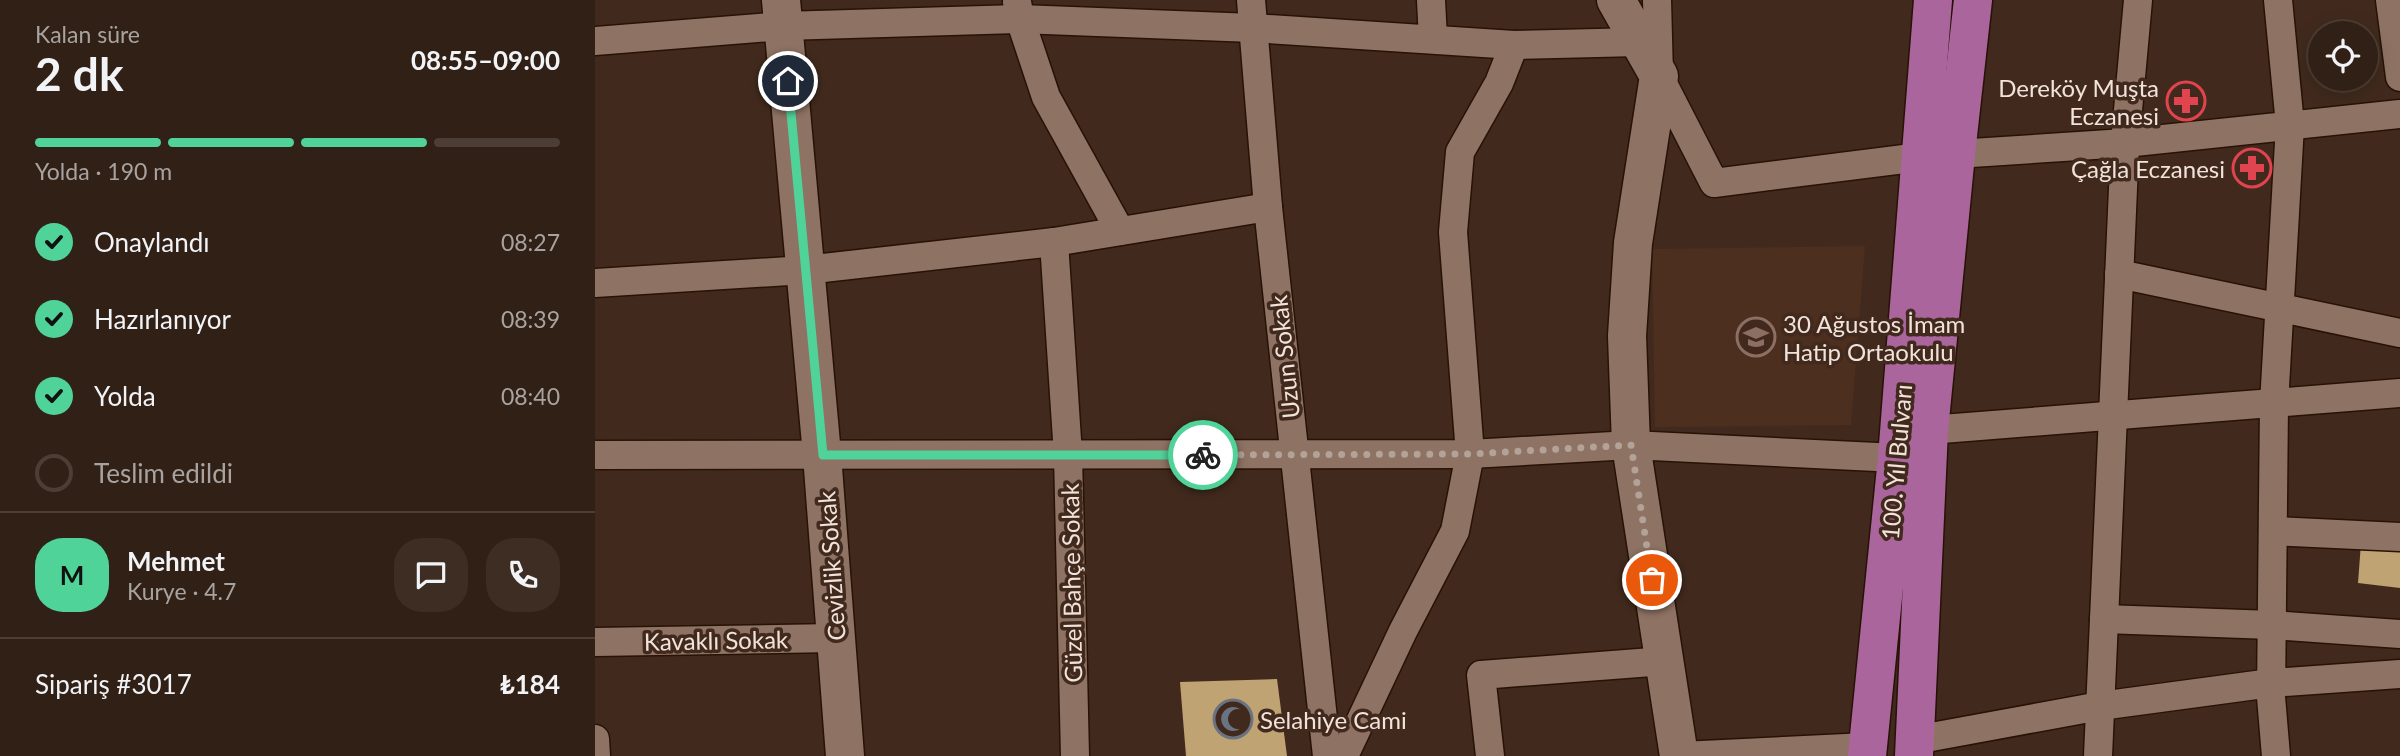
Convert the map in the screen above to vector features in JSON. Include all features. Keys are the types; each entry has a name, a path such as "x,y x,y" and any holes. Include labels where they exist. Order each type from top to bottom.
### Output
{"main road":[{"path":"1616,0 1659,76 1633,243 1627,336 1631,445 1665,661 1666,685 1680,756"},
{"name":"100. Yıl Bulvarı","path":"1915,748 1938,156 1933,0"},
{"name":"100. Yıl Bulvarı","path":"1867,751 1898,458 1938,156 1973,0"},
{"name":"Cevizlik Sokak","path":"782,13 823,455 845,756"}],"street":[{"name":"Uzun Sokak","path":"1251,0 1268,207 1327,756"},
{"path":"1431,0 1433,39"},
{"path":"1657,0 1659,76 1714,183 1938,156 2125,143 2400,114"},
{"path":"2098,756 2125,143 2138,0"},
{"path":"2276,756 2271,683 2274,404 2290,125 2278,0"},
{"path":"2390,0 2400,77"},
{"path":"1018,9 1046,97 1121,231"},
{"path":"595,41 782,13 1018,9 1514,45 1639,43"},
{"path":"1343,756 1455,531 1470,454 1453,232 1460,152 1499,83 1514,45"},
{"path":"595,283 805,270 1054,242 1268,207"},
{"name":"Güzel Bahçe Sokak","path":"1054,242 1068,455 1075,756"},
{"path":"2119,274 2400,333"},
{"path":"1929,430 2400,393"},
{"path":"595,455 1470,454 1631,445 1898,458"},
{"path":"2273,531 2400,537"},
{"path":"2104,619 2272,625 2400,634"},
{"name":"Kavaklı Sokak","path":"595,642 836,638"},
{"path":"1490,756 1481,675 1665,661"},
{"path":"1915,748 2100,706 2271,683 2400,674"},
{"path":"595,739 596,756"},
{"path":"1680,756 1867,751"}],"shaded area":[{"name":"30 Ağustos İmam Hatip Ortaokulu","path":"1865,246 1851,425 1655,427 1652,249"}],"building":[{"path":"2361,543 2400,545 2400,588 2358,583"},
{"name":"Selahiye Cami","path":"1277,679 1287,756 1186,756 1180,682"}],"way so far":[{"path":"1203,455 1470,454 1631,445 1652,580"}],"place":[{"name":"Dereköy Muşta Eczanesi","path":"2186,101"},
{"name":"Çağla Eczanesi","path":"2252,168"},
{"name":"30 Ağustos İmam Hatip Ortaokulu","path":"1756,337"},
{"name":"Selahiye Cami","path":"1233,719"}],"route":[{"path":"788,81 823,455 1203,455"}]}
